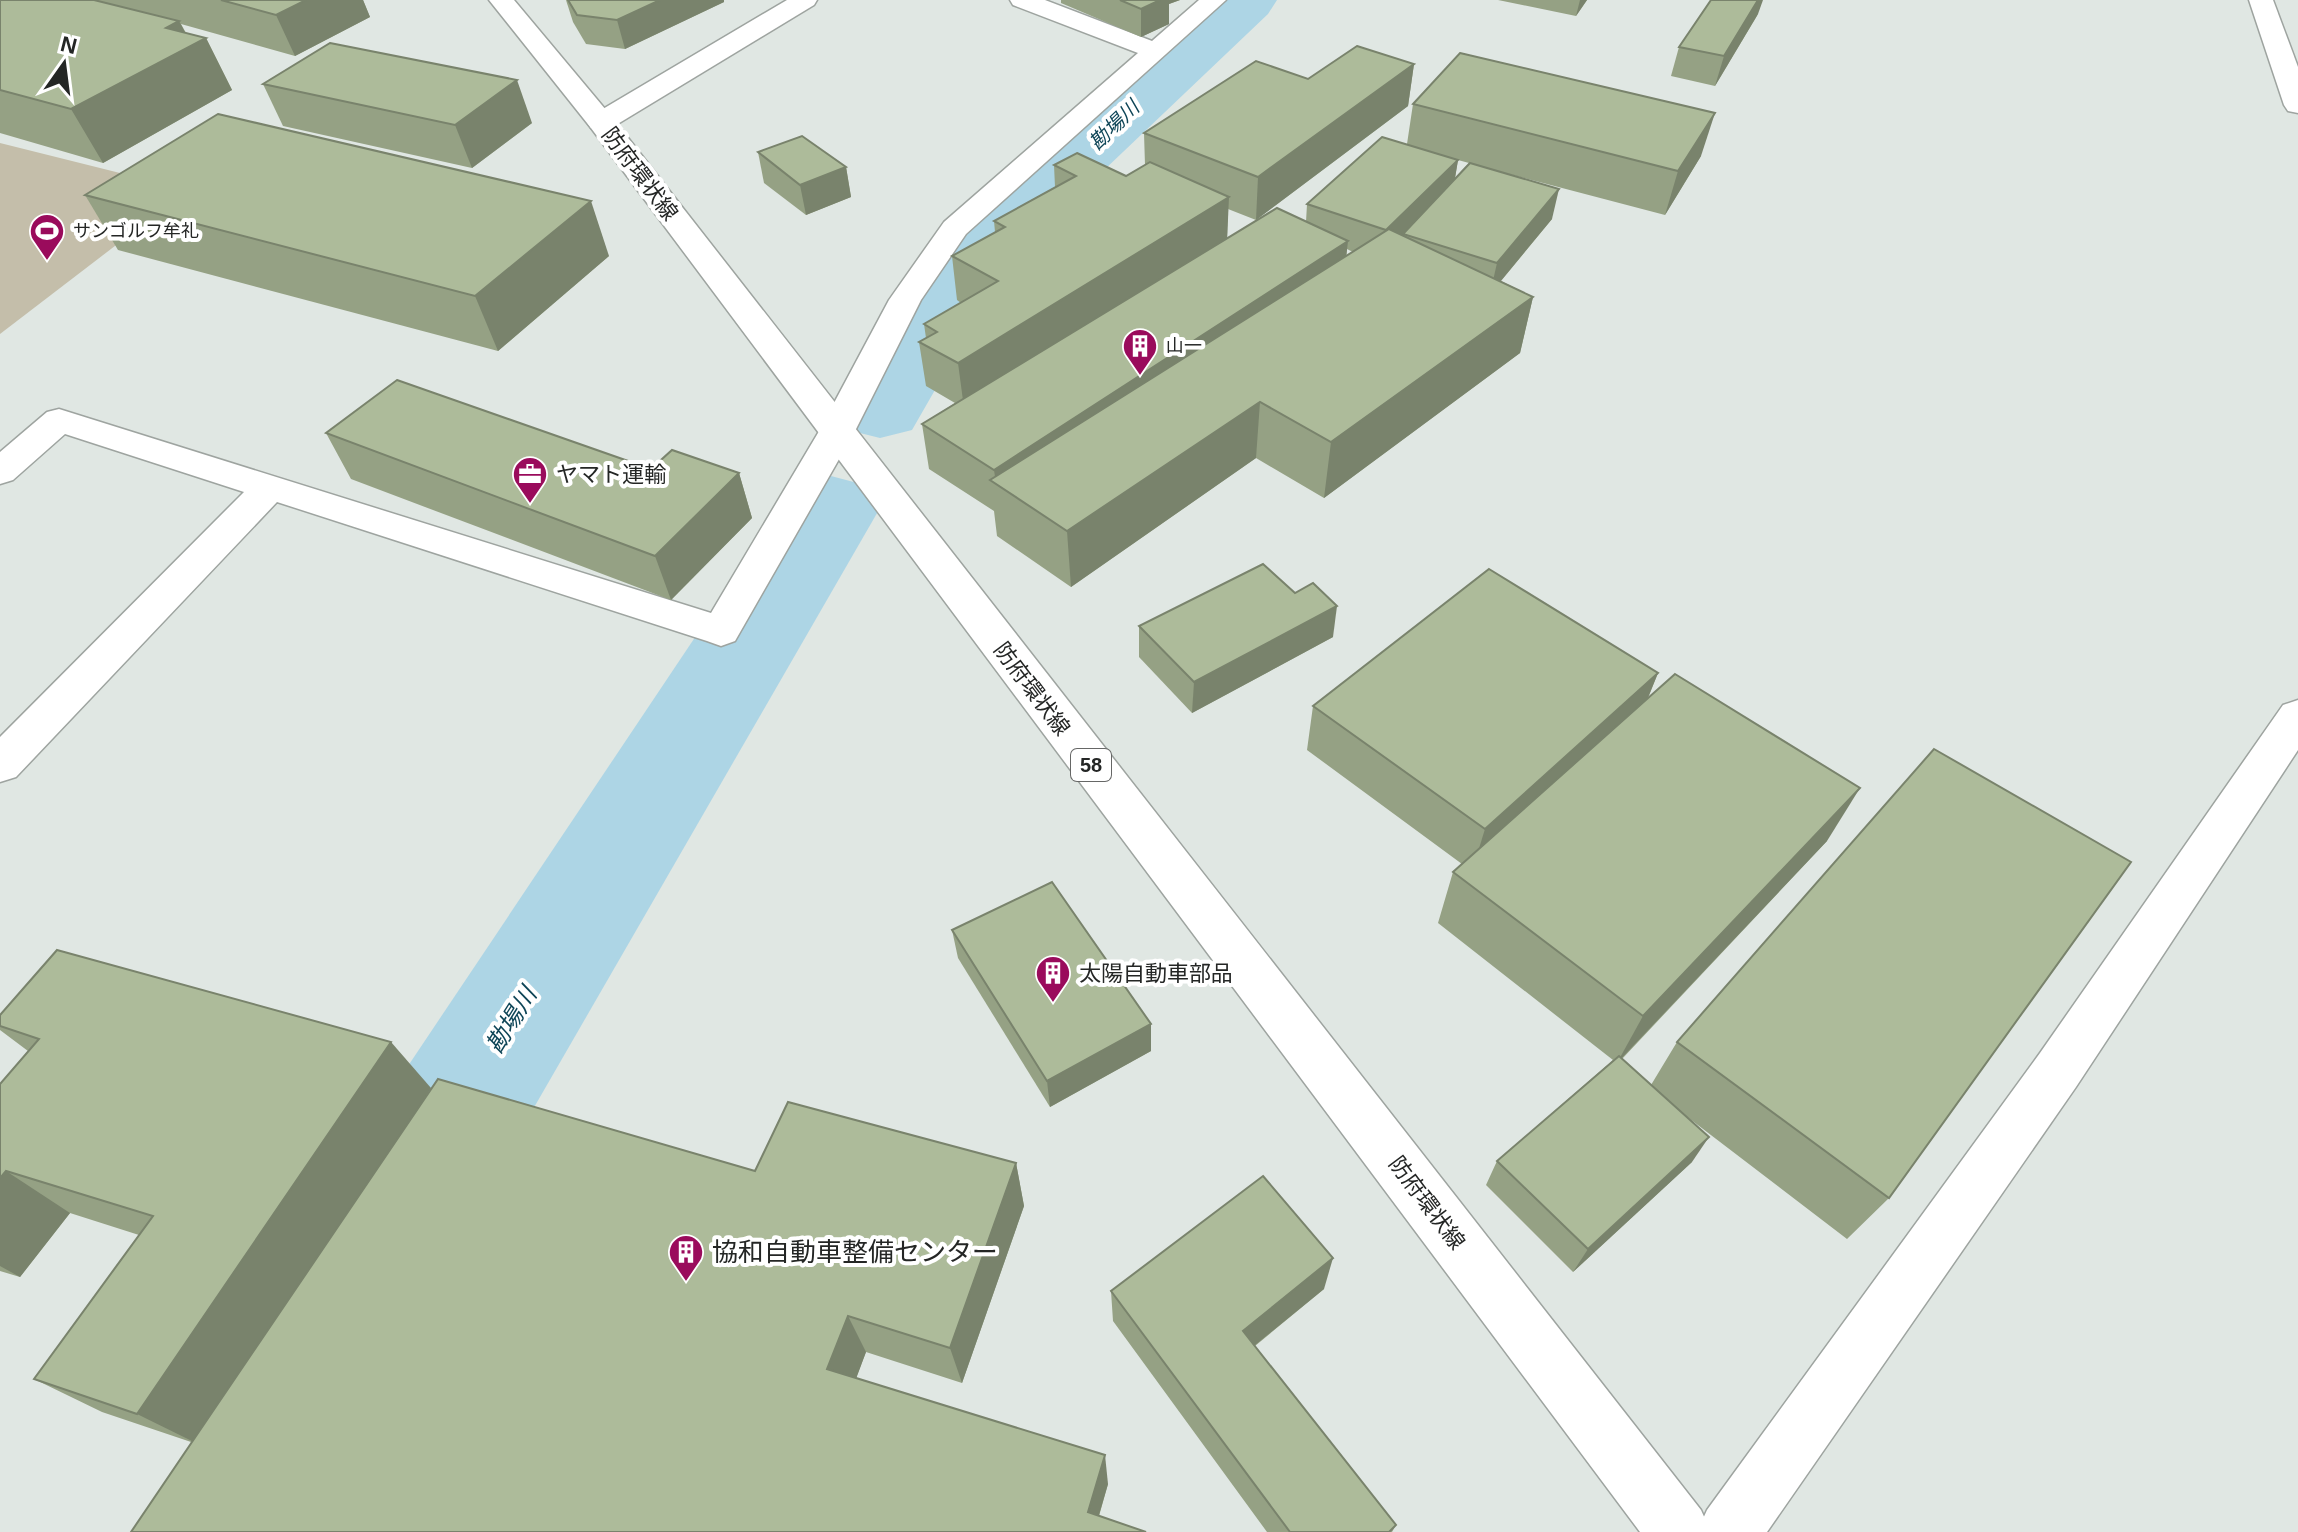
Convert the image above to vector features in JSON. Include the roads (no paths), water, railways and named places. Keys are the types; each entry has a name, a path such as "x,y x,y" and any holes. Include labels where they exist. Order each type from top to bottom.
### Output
{"street":[{"name":"防府環状線","path":"501,0 601,122 1679,1532"},
{"path":"601,122 805,0"},
{"path":"1022,0 1156,51"},
{"path":"0,472 59,420 721,631 836,433 905,300 955,228 1214,0"},
{"path":"2261,0 2298,105"},
{"path":"0,765 269,488"},
{"path":"1729,1532 2058,1070 2298,716"}],"waterway":[{"name":"勘場川","path":"880,410 967,264 1034,195 1245,0"},
{"name":"勘場川","path":"388,1222 831,508"}],"place":[{"name":"サンゴルフ牟礼","path":"47,262"},
{"name":"山一","path":"1140,377"},
{"name":"ヤマト運輸","path":"530,505"},
{"name":"太陽自動車部品","path":"1053,1004"},
{"name":"協和自動車整備センター","path":"686,1283"}]}
